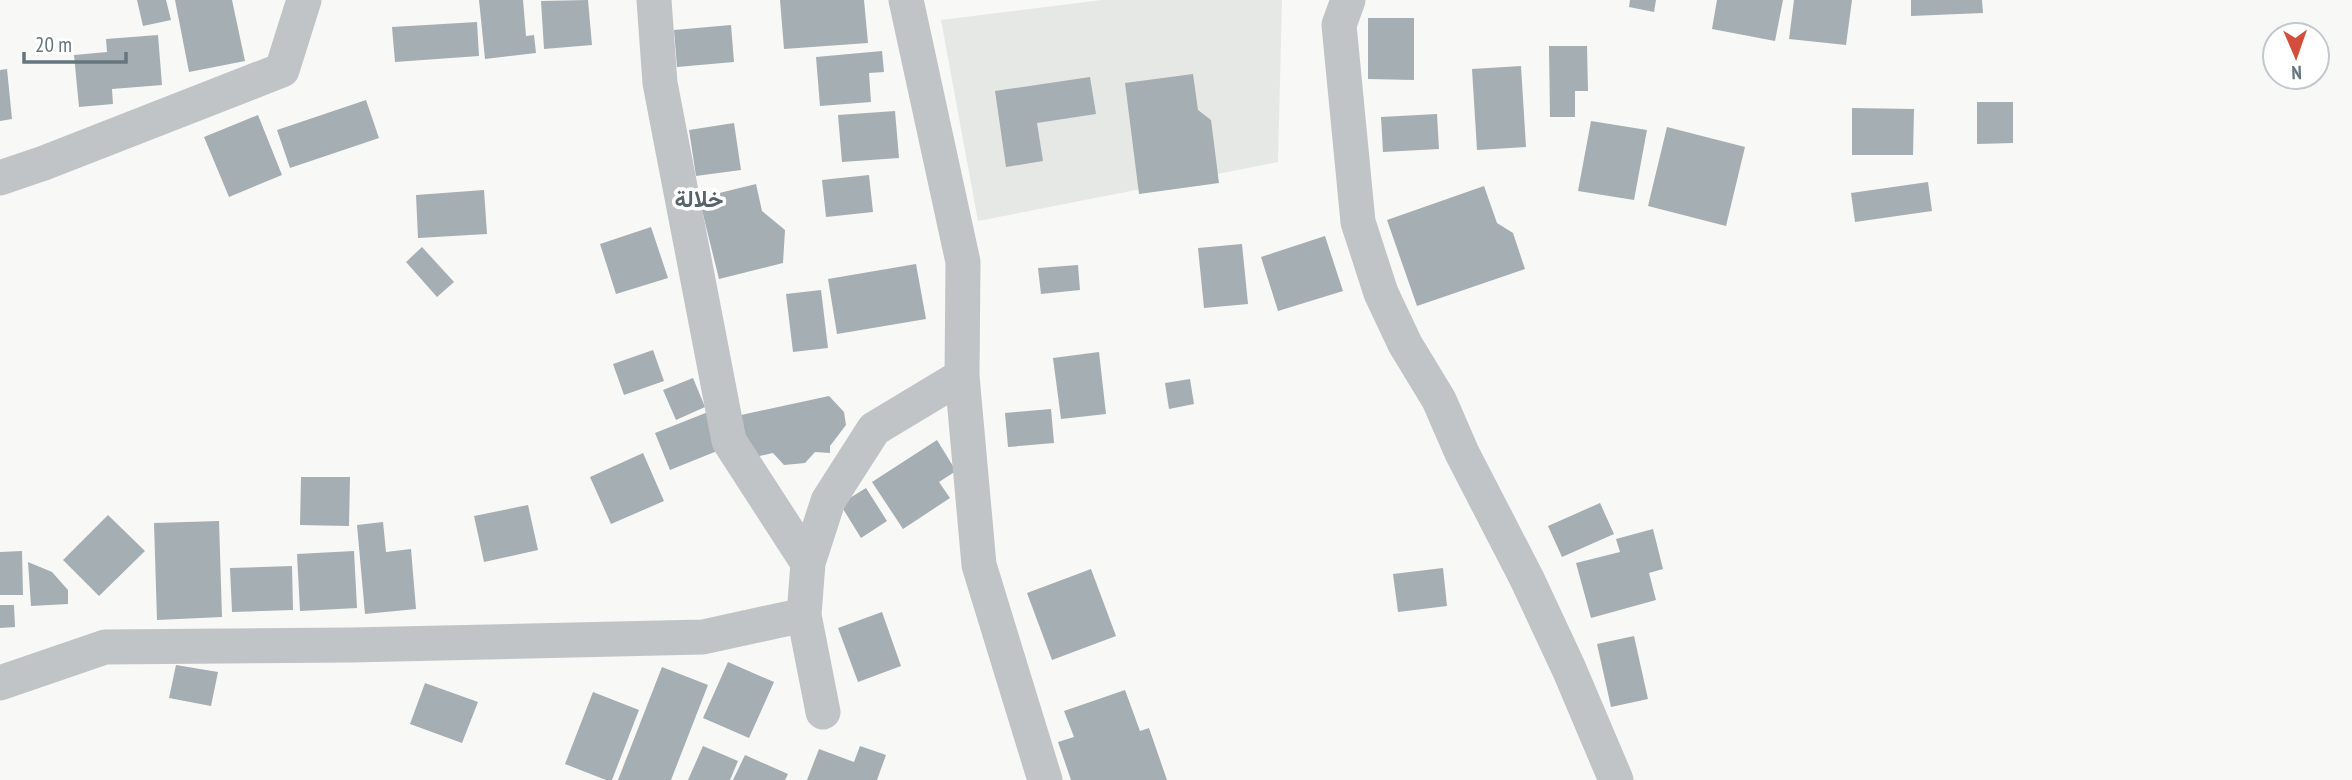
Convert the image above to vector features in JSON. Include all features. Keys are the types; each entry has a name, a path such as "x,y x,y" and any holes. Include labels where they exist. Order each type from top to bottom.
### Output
{"street":[{"path":"0,178 282,70 304,0"},
{"path":"654,0 660,83 729,442 808,563"},
{"path":"906,0 963,262 962,376 979,565 1045,780"},
{"path":"1348,0 1339,25 1357,222 1381,293 1405,344 1439,400 1462,453 1527,579 1616,780"},
{"path":"823,712 804,615 808,563 828,501 874,429 962,376"},
{"path":"0,683 105,647 365,645 703,637 804,615"}],"shaded area":[{"path":"1102,0 1282,0 1278,162 978,221 941,20"}],"building":[{"path":"137,0 166,0 171,20 143,26"},
{"path":"175,0 232,0 245,61 189,72"},
{"path":"479,0 523,0 526,36 534,35 536,53 485,59"},
{"path":"588,0 592,45 544,49 541,1"},
{"path":"780,0 864,0 868,43 784,49"},
{"path":"1630,0 1656,0 1654,12 1629,7"},
{"path":"1717,0 1783,0 1775,41 1712,29"},
{"path":"1794,0 1852,0 1846,45 1789,39"},
{"path":"1911,0 1982,0 1983,13 1911,16"},
{"path":"1368,18 1414,18 1414,80 1368,79"},
{"path":"477,22 479,56 395,62 392,27"},
{"path":"731,25 734,62 677,67 674,30"},
{"path":"158,35 162,85 112,89 113,104 79,107 74,55 107,52 106,39"},
{"path":"1549,46 1587,46 1588,91 1575,91 1575,117 1550,117"},
{"path":"882,51 884,72 869,73 871,102 820,106 816,57"},
{"path":"1521,66 1526,147 1477,150 1472,69"},
{"path":"7,69 12,119 0,121 0,70"},
{"path":"1193,74 1198,110 1211,120 1219,183 1139,194 1125,83"},
{"path":"1090,77 1096,114 1037,123 1043,161 1006,167 995,91"},
{"path":"366,100 379,138 290,168 277,130"},
{"path":"1977,102 2013,102 2013,143 1977,144"},
{"path":"1852,108 1914,109 1913,155 1852,155"},
{"path":"895,111 899,158 842,162 838,115"},
{"path":"1437,114 1439,149 1383,152 1381,117"},
{"path":"258,115 282,175 229,197 204,137"},
{"path":"1591,121 1647,130 1634,200 1578,191"},
{"path":"734,123 741,170 696,176 689,130"},
{"path":"1667,127 1745,147 1726,226 1648,206"},
{"path":"869,175 873,212 826,217 822,180"},
{"path":"1928,182 1932,211 1855,222 1851,193"},
{"path":"756,184 762,211 785,230 783,263 719,279 699,198"},
{"path":"1484,186 1497,223 1513,233 1525,269 1417,306 1387,220"},
{"path":"484,190 487,234 418,238 416,195"},
{"path":"651,227 668,278 616,294 600,244"},
{"path":"1325,236 1343,291 1278,311 1261,257"},
{"path":"1242,244 1248,304 1204,308 1198,248"},
{"path":"422,247 454,282 437,297 406,262"},
{"path":"916,264 926,319 837,334 828,279"},
{"path":"1078,265 1080,290 1041,294 1038,268"},
{"path":"821,290 828,348 793,352 786,294"},
{"path":"653,350 664,381 624,395 613,364"},
{"path":"1099,352 1106,414 1061,419 1053,358"},
{"path":"693,378 705,407 676,420 663,390"},
{"path":"1190,379 1194,404 1169,409 1165,383"},
{"path":"829,396 844,412 846,425 830,446 830,453 815,452 805,463 784,465 773,453 750,458 741,415"},
{"path":"1051,409 1054,443 1008,447 1005,413"},
{"path":"708,412 722,449 670,470 655,433"},
{"path":"937,440 956,471 939,482 950,498 903,529 872,482"},
{"path":"643,453 664,501 611,524 590,477"},
{"path":"301,477 350,477 349,526 300,525"},
{"path":"866,488 887,521 861,538 840,504"},
{"path":"1600,503 1614,534 1562,557 1548,526"},
{"path":"528,505 538,550 484,562 474,516"},
{"path":"108,515 145,551 99,596 63,560"},
{"path":"219,521 222,617 157,620 154,523"},
{"path":"383,522 386,552 411,549 416,609 365,614 357,525"},
{"path":"1653,529 1663,569 1649,573 1656,600 1591,618 1576,563 1620,552 1616,539"},
{"path":"22,551 23,595 0,595 0,552"},
{"path":"354,551 357,608 300,611 297,554"},
{"path":"28,562 52,572 68,590 68,604 31,606"},
{"path":"292,566 293,610 232,612 230,568"},
{"path":"1443,568 1447,606 1398,612 1393,574"},
{"path":"1091,569 1116,636 1052,660 1027,593"},
{"path":"0,605 14,605 15,627 0,628"},
{"path":"882,612 901,666 858,682 838,628"},
{"path":"1634,636 1648,699 1611,707 1597,644"},
{"path":"728,662 774,682 749,738 703,718"},
{"path":"176,665 218,672 211,706 169,698"},
{"path":"662,667 708,685 671,780 618,780"},
{"path":"425,683 478,702 462,743 410,724"},
{"path":"1125,690 1140,731 1149,728 1167,780 1071,780 1058,742 1074,737 1064,711"},
{"path":"593,692 639,710 612,780 565,764"},
{"path":"703,746 738,761 730,780 688,780"},
{"path":"860,746 886,755 877,780 807,780 819,749 854,762"},
{"path":"745,755 788,774 785,780 733,780"}],"district":[{"name":"خلالة","path":"699,198"}]}
